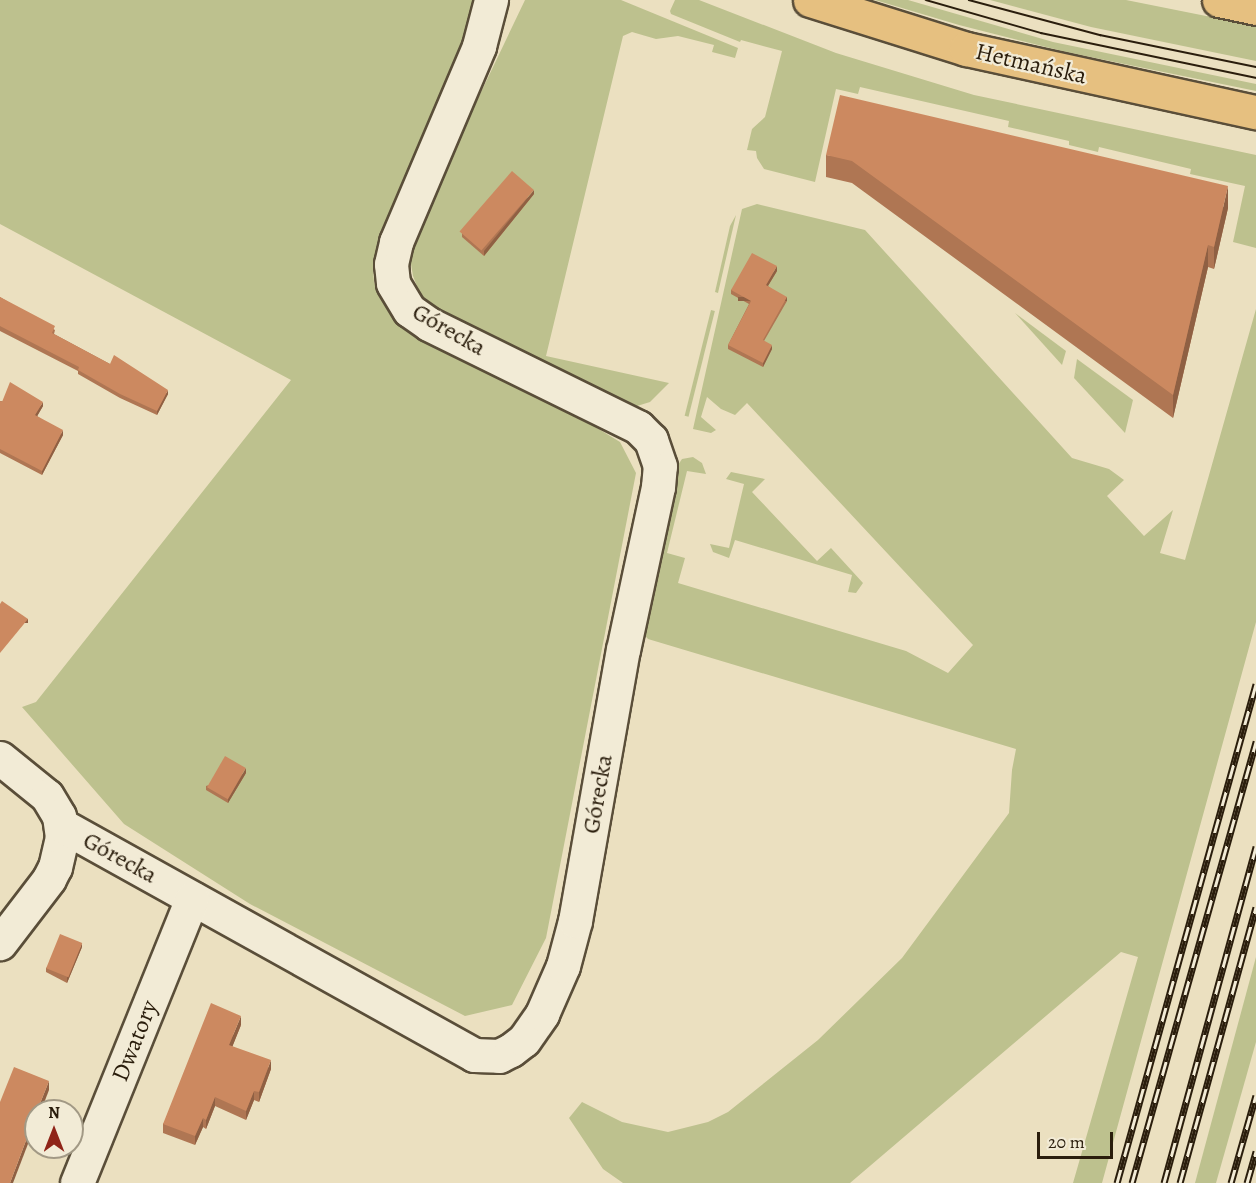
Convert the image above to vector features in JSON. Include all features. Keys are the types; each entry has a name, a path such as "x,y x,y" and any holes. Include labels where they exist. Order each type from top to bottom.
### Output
{"main road":[{"name":"Hetmańska","path":"810,0 976,52 1256,112"},
{"path":"1219,0 1256,8"}],"street":[{"name":"Górecka","path":"0,943 39,895 52,873 60,852 61,825 474,1055 499,1056 524,1040 542,1014 563,966 581,892 623,650 658,487 660,466 651,440 638,427 429,324 409,310 397,293 391,264 396,242 479,46 491,0"},
{"name":"Górecka","path":"479,46 510,0"},
{"path":"0,758 47,796 61,825"},
{"name":"Dwatory","path":"78,1183 192,898"}],"green space":[{"path":"0,0 483,0 379,243 373,267 374,283 422,341 551,400 620,442 636,473 546,938 512,1005 465,1016 250,904 124,824 22,707 36,702 291,380 0,224"},
{"path":"525,0 621,0 738,48 735,58 712,52 714,45 678,36 656,39 632,32 623,36 546,356 669,383 650,402 637,406 623,405 437,314 422,299 413,276 410,258 417,226"},
{"path":"675,0 699,0 836,53 974,95 1256,155 1256,248 1233,242 1245,186 1190,174 1191,169 1099,147 1098,152 1069,145 1069,141 1008,127 1009,121 860,87 858,94 836,89 815,182 764,169 757,158 756,151 747,150 752,129 765,117 782,51 741,40 740,42 671,14"},
{"path":"875,0 908,0 1053,42 1256,84 1256,91 1066,52 959,25"},
{"path":"990,0 1126,0 1256,26 1256,61 1091,27"},
{"path":"757,204 865,230 1072,458 1109,469 1124,480 1107,496 1144,536 1173,510 1160,553 1185,560 1256,309 1256,622 1102,1183 1073,1183 1138,957 1121,952 850,1183 623,1183 603,1169 569,1118 582,1102 622,1122 668,1132 708,1122 728,1112 818,1040 902,958 1009,813 1016,749 648,639 639,628 676,468 682,459 693,457 702,463 706,474 687,471 667,553 685,558 678,583 906,651 948,673 973,645 747,403 735,415 721,409 707,397 701,417 716,430 711,433 693,429 742,209"},
{"path":"736,215 718,293 715,292 730,226"},
{"path":"711,310 715,311 689,417 685,416"},
{"path":"1015,313 1066,351 1062,365"},
{"path":"1077,359 1133,400 1125,433 1074,378"},
{"path":"731,472 765,479 752,492 817,561 831,548 863,583 856,593 848,592 852,575 735,540 729,558 713,552 710,544 729,548 744,484 726,479"},
{"path":"1256,957 1256,1042 1216,1183 1195,1183"}],"building":[{"path":"840,95 1228,186 1214,247 1208,245 1173,395 852,161 826,155"},
{"path":"512,171 534,190 481,250 460,231"},
{"path":"752,253 777,266 766,285 787,297 763,340 772,345 763,363 728,345 751,301 731,290"},
{"path":"0,297 55,326 52,333 110,364 114,355 168,390 157,411 120,394 78,370 79,367 0,326"},
{"path":"10,382 43,402 35,415 63,430 42,471 0,449 0,401 2,402"},
{"path":"2,601 28,619 0,653 0,604"},
{"path":"225,756 246,768 228,799 207,787"},
{"path":"60,934 82,943 68,977 46,968"},
{"path":"211,1003 241,1016 229,1045 271,1060 259,1092 254,1091 246,1111 215,1097 206,1120 203,1118 195,1136 163,1124"},
{"path":"14,1067 49,1081 42,1099 24,1099 24,1146 10,1183 0,1183 0,1102"}],"tram line":[{"path":"926,0 1041,33 1256,78"},
{"path":"969,0 1100,35 1256,67"}],"railway":[{"path":"1117,1183 1256,684"},
{"path":"1132,1183 1256,741"},
{"path":"1164,1183 1256,846"},
{"path":"1180,1183 1256,907"},
{"path":"1231,1183 1256,1095"},
{"path":"1247,1183 1256,1151"}]}
